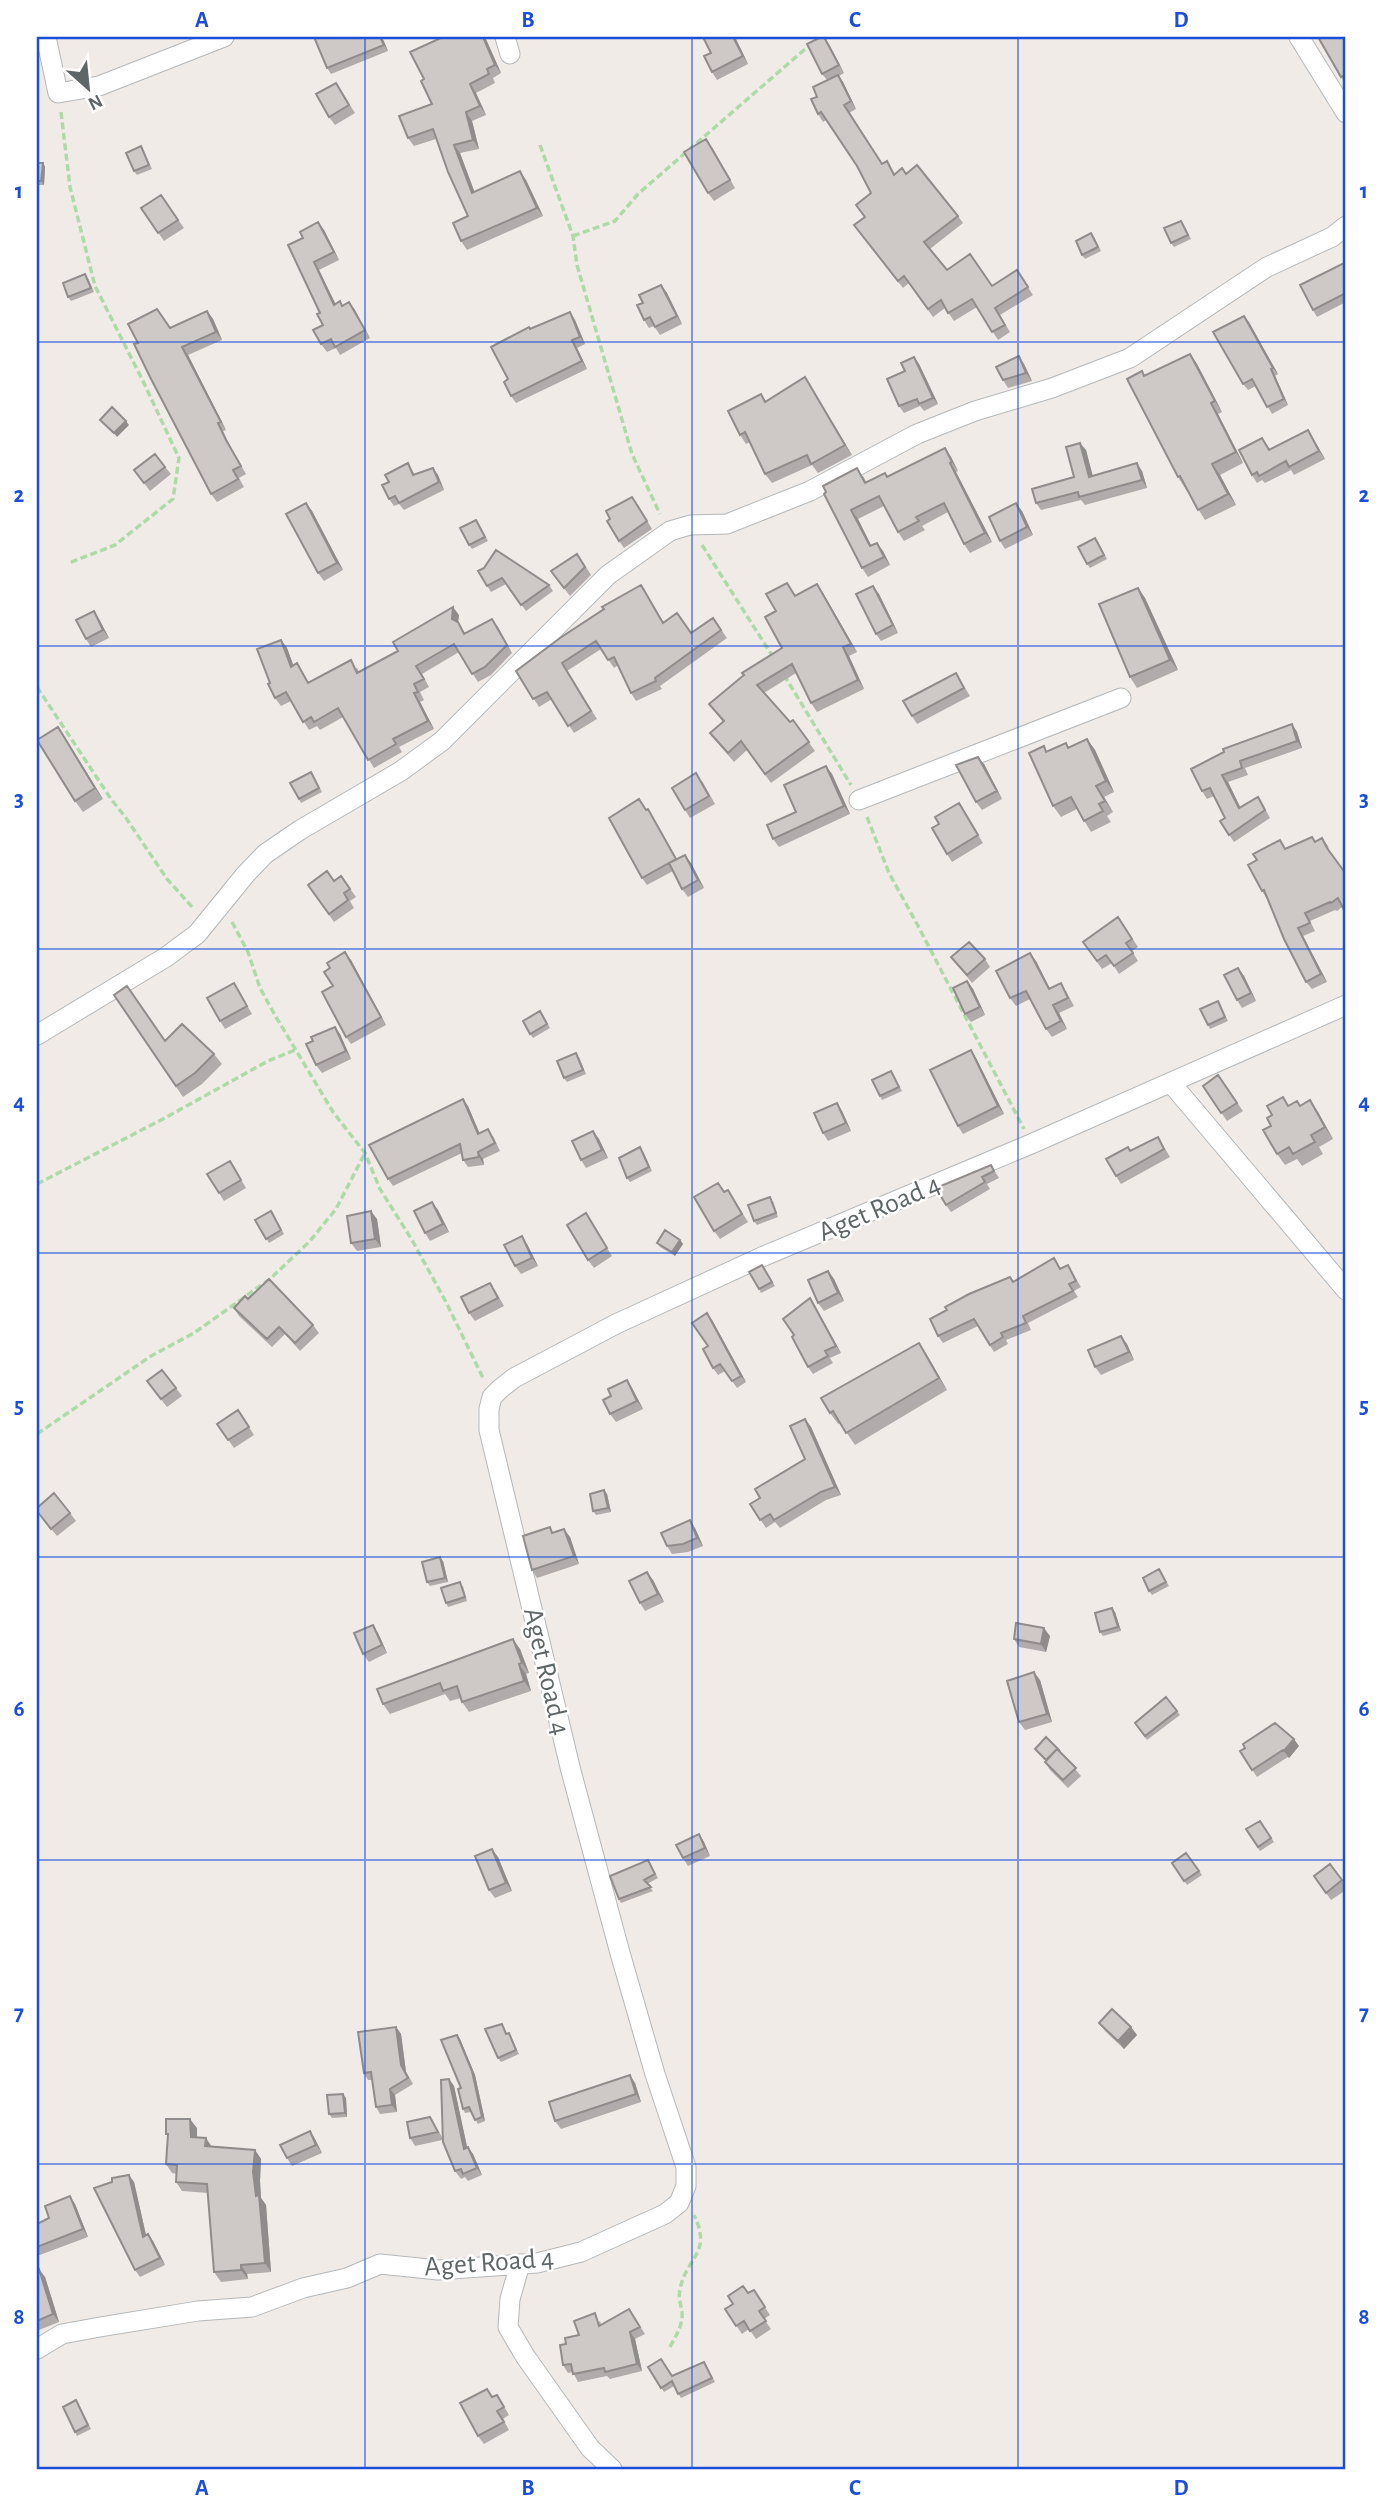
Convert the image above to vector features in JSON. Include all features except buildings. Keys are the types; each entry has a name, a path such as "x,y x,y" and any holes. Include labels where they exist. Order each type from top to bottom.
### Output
{"street":[{"path":"46,37 58,93 99,86 224,37"},
{"path":"1299,37 1346,113"},
{"path":"37,1035 166,957 197,934 265,854 300,830 401,771 442,741 608,575 670,531 690,525 727,524 810,491 917,434 975,411 1052,388 1130,358 1266,267 1332,237 1346,226"},
{"path":"859,800 1121,698"},
{"name":"Aget Road 4","path":"37,2349 62,2334 198,2311 252,2307 303,2288 347,2278 380,2264 438,2270 537,2263 581,2252 665,2214 679,2203 687,2186 686,2167 655,2074 571,1771 489,1430 492,1397 514,1378 641,1313 764,1256 1031,1144 1346,1006"},
{"path":"1171,1083 1346,1290"},
{"path":"520,2264 510,2298 508,2328 590,2448 612,2469"}],"path":[{"path":"573,236 615,221 638,194 819,37"},
{"path":"58,93 70,187 95,286 179,458 173,499 115,545 69,564"},
{"path":"540,145 573,236 577,265 632,454 649,494 670,531"},
{"path":"690,525 774,659"},
{"path":"781,670 859,800 900,896 924,936 1031,1144"},
{"path":"37,687 167,879 196,910 211,919"},
{"path":"224,904 248,952 260,988 333,1112 365,1153 380,1188 446,1302 492,1397"},
{"path":"37,1184 268,1061 295,1050"},
{"path":"37,1434 151,1356 194,1333 270,1279 310,1241 336,1209 365,1153"},
{"path":"670,2347 680,2329 682,2314 679,2292 684,2277 696,2258 702,2237 696,2218 682,2195"}]}
